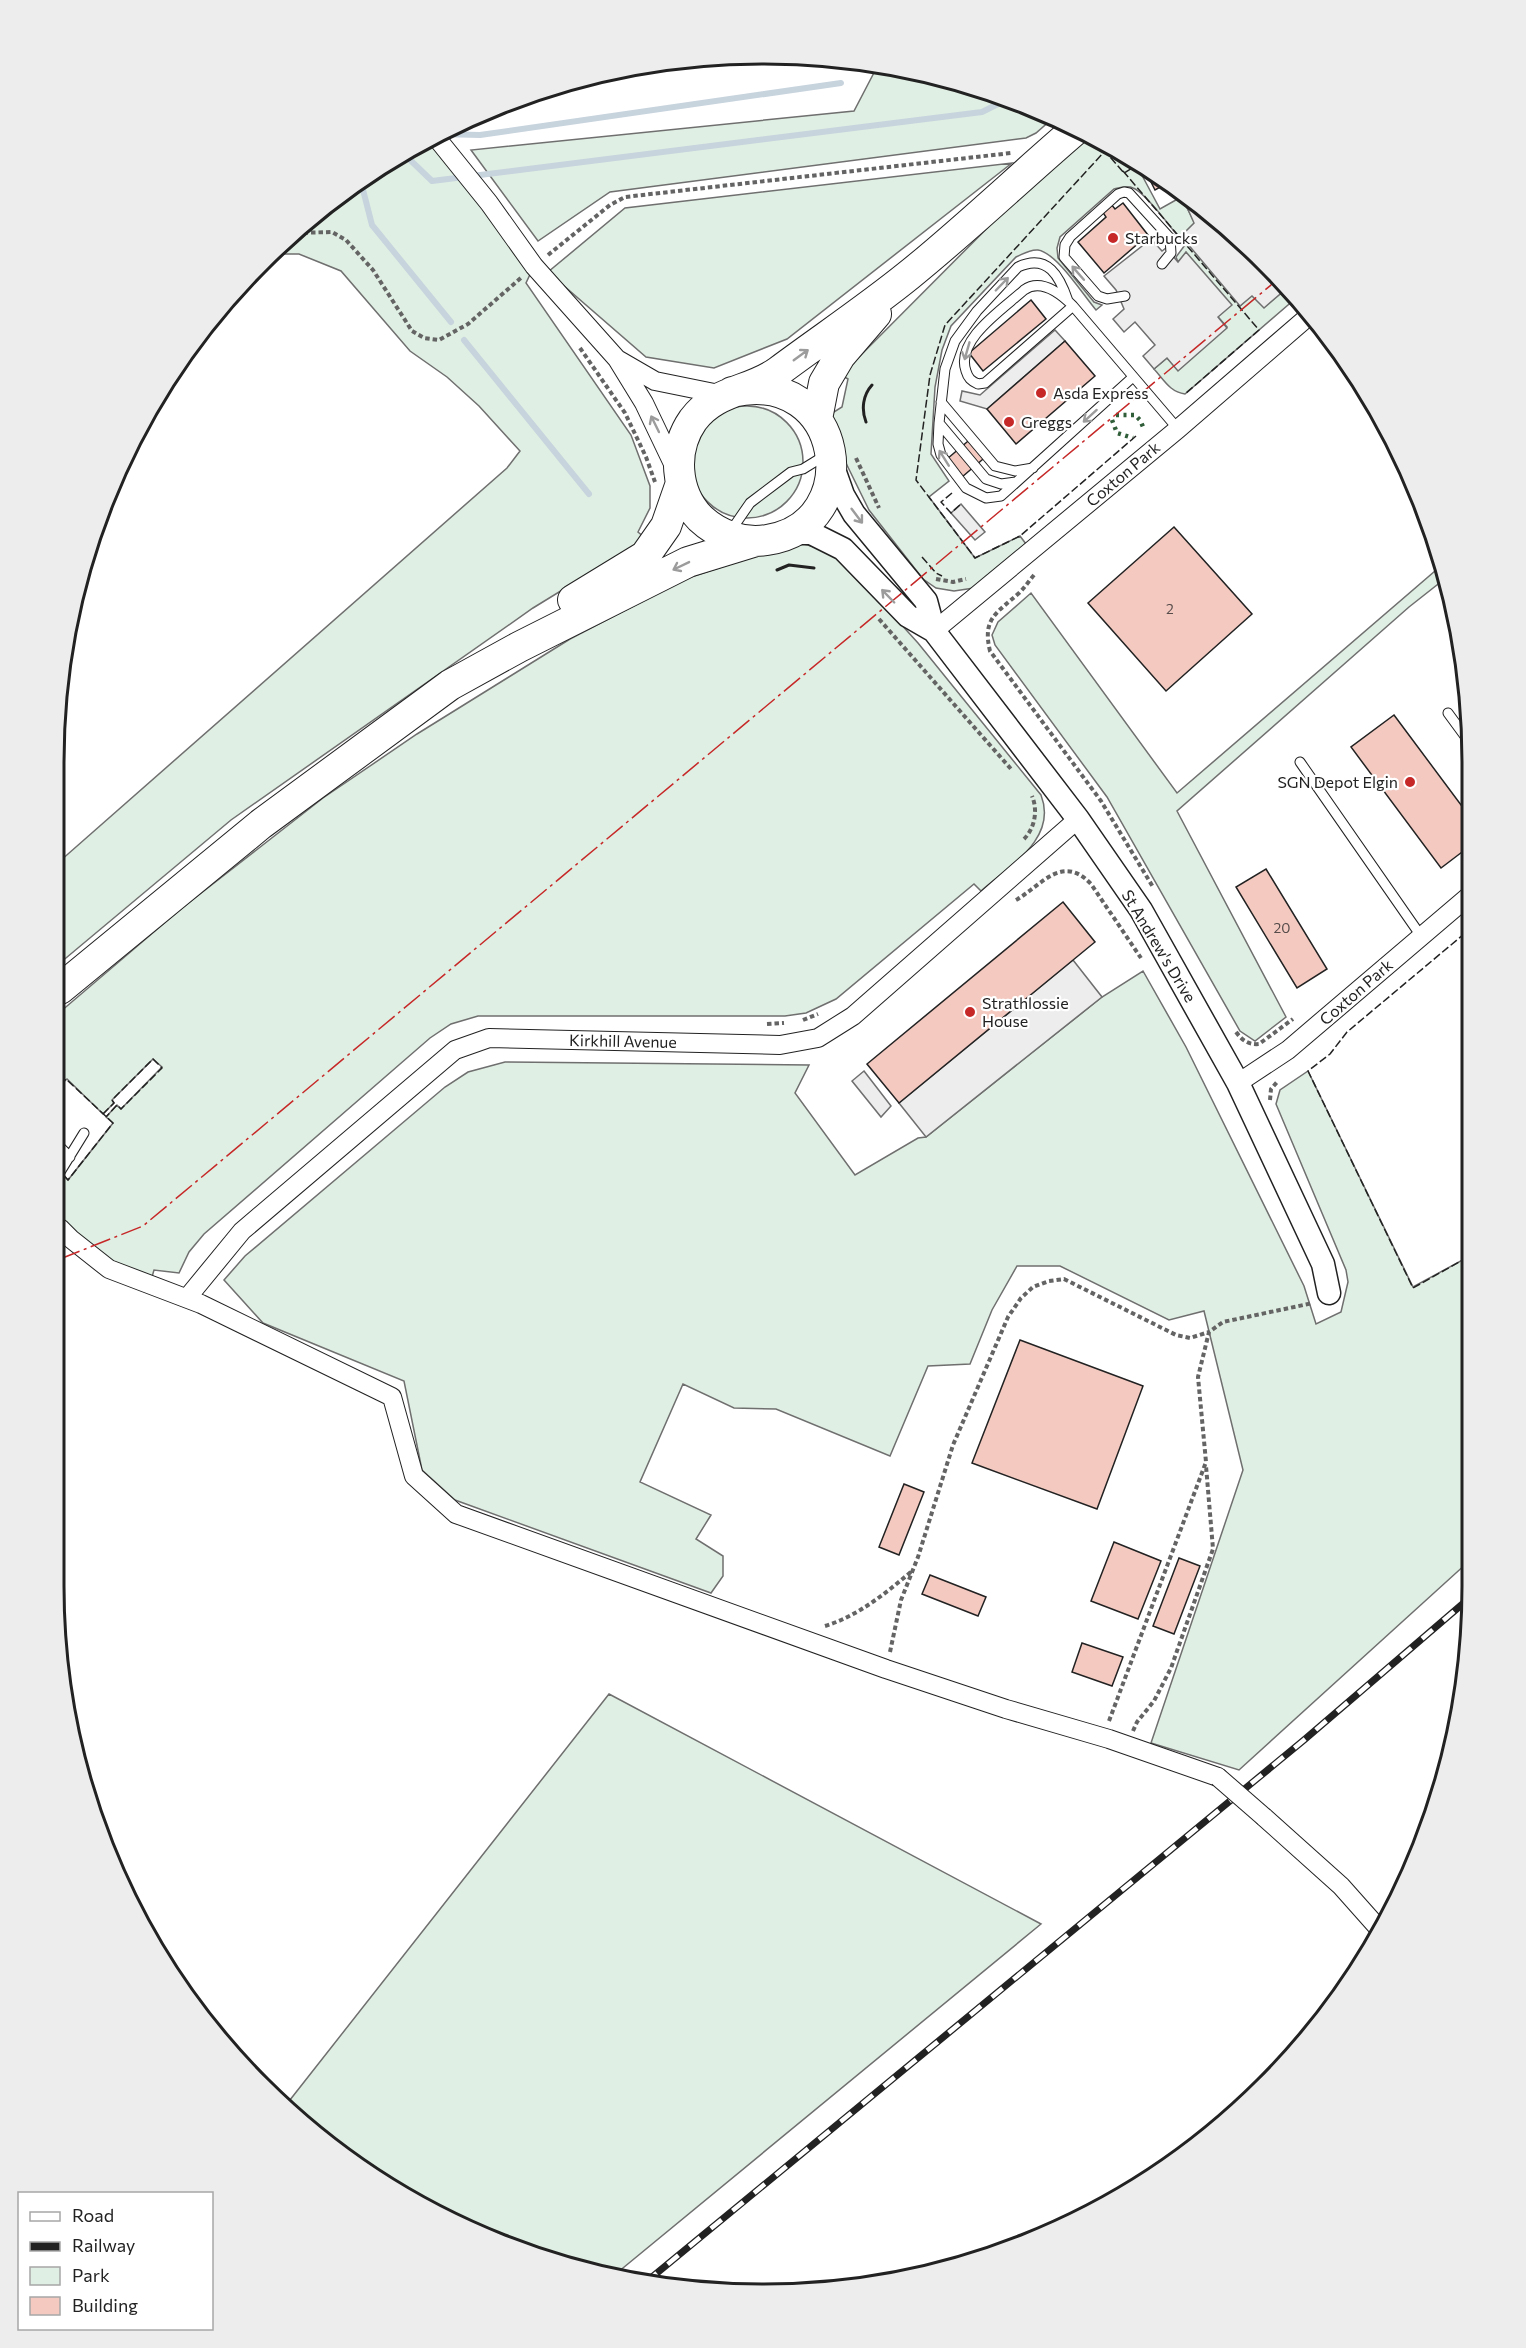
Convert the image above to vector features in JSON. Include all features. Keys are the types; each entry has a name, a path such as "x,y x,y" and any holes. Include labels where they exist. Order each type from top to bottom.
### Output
{"highway":[{"path":"519,647 574,599 645,556 666,526 680,480 681,447 688,428 707,405 728,393 776,374 909,275 1068,135"},
{"path":"817,419 824,383 840,356 909,275"},
{"path":"64,986 261,825 450,685 519,647 719,545 768,540 801,527 818,510 829,488 832,458 828,440 817,419 800,402 779,392 755,388 728,393"},
{"path":"680,480 690,505 711,527 719,545"}],"street":[{"path":"441,144 489,203 534,266 617,359 644,403 680,480"},
{"name":"Coxton Park","path":"934,632 1178,429 1303,321"},
{"path":"617,359 655,381 728,393"},
{"name":"St Andrew's Drive","path":"832,458 843,495 854,514 926,601 934,632"},
{"name":"St Andrew's Drive","path":"790,533 811,533 843,549 908,616 934,632 1078,819 1141,910 1238,1083 1323,1264 1329,1293"},
{"name":"Kirkhill Avenue","path":"187,1298 242,1231 454,1050 489,1038 780,1045 818,1038 853,1016 1078,819"},
{"name":"Coxton Park","path":"1238,1083 1288,1050 1462,901"},
{"path":"64,1232 109,1269 187,1298 392,1397 414,1476 456,1514 886,1669 1006,1709 1128,1745 1218,1776 1341,1886 1374,1923"}],"lane":[{"path":"1125,296 1107,298 1098,296 1064,257 1065,244 1070,237 1118,194 1129,193 1170,238 1171,253 1162,264"},
{"path":"1070,303 1060,279 1052,269 1033,263 1018,267 977,310 956,341 945,369 938,444 941,455 966,488 983,498 996,498 1018,482 1133,377"},
{"path":"1070,303 985,383 978,384 968,377 964,361 966,348 971,339 1024,290 1033,285 1041,285 1070,303 1178,429"},
{"path":"941,402 994,466 1014,471 1033,468"},
{"path":"939,423 986,479 1001,484 1018,482"},
{"path":"719,545 750,503 791,472 832,458"},
{"path":"1448,713 1461,730"},
{"path":"1300,762 1421,936"},
{"path":"64,1166 84,1133"},
{"path":"64,1151 70,1157"}],"path":[{"path":"309,233 332,232 346,240 373,270 411,330 424,338 439,340 468,324 534,266 610,205 625,197 1017,152"},
{"path":"872,495 884,514"},
{"path":"931,577 952,582 972,576"},
{"path":"872,611 1016,776"},
{"path":"994,657 1095,793 1154,889"},
{"path":"1021,841 1028,834 1034,821 1034,801 1031,792"},
{"path":"1008,905 1025,895 1051,874 1065,871 1076,872 1091,884 1143,960"},
{"path":"799,1020 824,1011"},
{"path":"1234,1031 1242,1039 1252,1044 1259,1044 1297,1017"},
{"path":"758,1024 792,1022"},
{"path":"1271,1102 1271,1089 1285,1077"},
{"path":"886,1669 901,1600 962,1420 1008,1317 1021,1298 1033,1287 1049,1281 1064,1280 1176,1335 1190,1338 1209,1332 1224,1322 1310,1305 1329,1293"},
{"path":"1128,1745 1137,1722 1155,1701 1171,1668 1213,1549 1198,1377 1209,1332"},
{"path":"1103,1737 1206,1462"},
{"path":"789,1634 838,1622 890,1590 912,1570"}],"green space":[{"path":"874,73 944,88 988,102 1045,125 1026,138 610,192 538,241 471,150 854,111"},
{"path":"1078,140 1143,177 1160,209 1176,200 1187,209 1240,306 1252,295 1264,307 1280,294 1289,304 1185,394 1171,388 1154,369 1167,358 1178,370 1227,327 1218,317 1186,253 1178,262 1176,257 1185,245 1139,191 1128,187 1114,189 1060,237 1057,248 1058,258 1094,302 1102,305 1096,310 1061,266 1045,253 1032,250 1016,257 951,326 942,350 935,387 931,454 949,481 929,497 975,558 1020,536 1026,544 974,588 954,591 936,588 923,579 869,510 843,457 829,415 842,407 848,379 841,375 1056,159"},
{"path":"441,144 534,266 526,283 631,435 650,486 650,508 638,532 644,537 639,543 533,608 231,820 64,960 64,857 507,468 520,451 479,406 447,377 410,351 341,271 299,254 285,254 338,209 375,182"},
{"path":"1012,163 787,339 714,368 646,357 548,272 625,208"},
{"path":"747,406 768,411 786,423 798,441 803,462 798,483 786,501 768,513 747,518 726,513 708,501 696,483 691,462 696,441 708,423 726,411"},
{"path":"800,543 826,550 850,568 918,643 1041,795 1044,811 1043,825 1037,838 1017,861 981,891 974,884 836,999 806,1013 785,1016 478,1016 451,1024 430,1038 204,1234 189,1252 179,1273 154,1270 152,1277 112,1261 82,1239 64,1221 64,1176 68,1180 113,1123 106,1117 117,1105 121,1109 162,1067 153,1059 112,1100 114,1103 103,1114 67,1079 64,1082 64,1009 182,908 323,798 417,734 570,639 685,579"},
{"path":"1435,571 1438,584 1177,811 1286,1017 1255,1041 1240,1031 1107,797 995,645 992,635 998,622 1031,593 1177,793"},
{"path":"1143,971 1186,1047 1304,1286 1316,1324 1341,1312 1348,1282 1346,1270 1276,1104 1280,1090 1308,1071 1413,1287 1462,1260 1462,1568 1239,1770 1151,1743 1243,1470 1204,1311 1169,1320 1060,1266 1017,1266 992,1310 970,1364 928,1366 890,1456 776,1409 734,1408 683,1384 640,1482 711,1515 696,1539 723,1556 723,1576 711,1593 455,1500 422,1470 404,1381 263,1323 224,1280 245,1256 445,1087 468,1072 505,1062 809,1065 795,1093 855,1175 918,1138 926,1137 1102,997"},
{"path":"609,1694 1041,1924 622,2269 582,2260 538,2246 454,2211 375,2166 291,2099"}],"shaded area":[{"path":"1188,209 1224,238 1280,294 1264,308 1252,296 1240,306 1181,236 1194,223"},
{"path":"1151,239 1162,251 1166,248 1178,262 1186,252 1232,305 1218,317 1227,328 1178,371 1167,358 1154,369 1143,356 1155,345 1135,322 1124,332 1113,319 1124,309 1116,290 1104,276"},
{"path":"1055,330 1065,341 987,409 960,401 962,391 980,395"},
{"path":"961,504 985,532 975,540 951,513"},
{"path":"1073,960 1102,997 926,1137 899,1103"},
{"path":"864,1071 891,1106 881,1117 852,1081"}],"building":[{"name":"Starbucks","path":"1123,203 1148,235 1104,273 1078,242 1106,217 1102,211 1111,204 1115,209"},
{"path":"1031,300 1046,319 983,371 969,353"},
{"name":"Asda Express","path":"1065,341 1095,376 1016,444 987,409"},
{"path":"974,436 989,454 962,477 947,459"},
{"path":"1174,527 1252,614 1166,691 1088,603"},
{"name":"SGN Depot Elgin","path":"1394,715 1462,806 1462,852 1441,868 1351,747"},
{"path":"1266,869 1327,969 1297,988 1236,887"},
{"name":"Strathlossie House","path":"1063,902 1095,942 899,1103 867,1064"},
{"path":"1020,1340 1143,1386 1097,1509 972,1463"},
{"path":"904,1484 924,1492 899,1555 879,1547"},
{"path":"1114,1542 1161,1561 1138,1619 1091,1601"},
{"path":"1179,1558 1200,1566 1174,1634 1153,1626"},
{"path":"930,1575 986,1597 978,1616 922,1594"},
{"path":"1082,1643 1123,1657 1112,1686 1072,1672"}],"waterway":[{"path":"460,135 480,135 841,83"},
{"path":"410,160 432,181 982,112 996,105"},
{"path":"363,191 372,225 451,322"},
{"path":"464,340 589,494"}],"railway":[{"path":"655,2275 1304,1740 1461,1605"}],"hedge":[{"path":"1116,415 1135,415 1144,429"},
{"path":"1112,420 1117,433 1133,438"}],"fence":[{"path":"1103,153 945,325 930,375 916,480 975,558 1020,536 1136,436"},
{"path":"1110,157 1124,173 1130,169"},
{"path":"1123,171 1259,330 1185,394"},
{"path":"952,493 941,502 951,513 961,504"},
{"path":"922,557 936,573 942,576"},
{"path":"1462,936 1347,1032 1330,1054 1308,1071 1413,1288 1462,1260"},
{"path":"103,1114 114,1103 112,1100 153,1059 162,1068 121,1109 117,1105 106,1117"},
{"path":"64,1081 66,1079 113,1123 68,1180 64,1176"}],"wall":[{"path":"866,422 864,402 872,385"},
{"path":"777,570 789,565 814,568"}],"power":[{"path":"64,1257 143,1226 1272,285"}],"place":[{"name":"Starbucks","path":"1113,238"},
{"name":"Asda Express","path":"1041,393"},
{"name":"Greggs","path":"1009,422"},
{"name":"SGN Depot Elgin","path":"1410,782"},
{"name":"Strathlossie House","path":"970,1012"}]}
